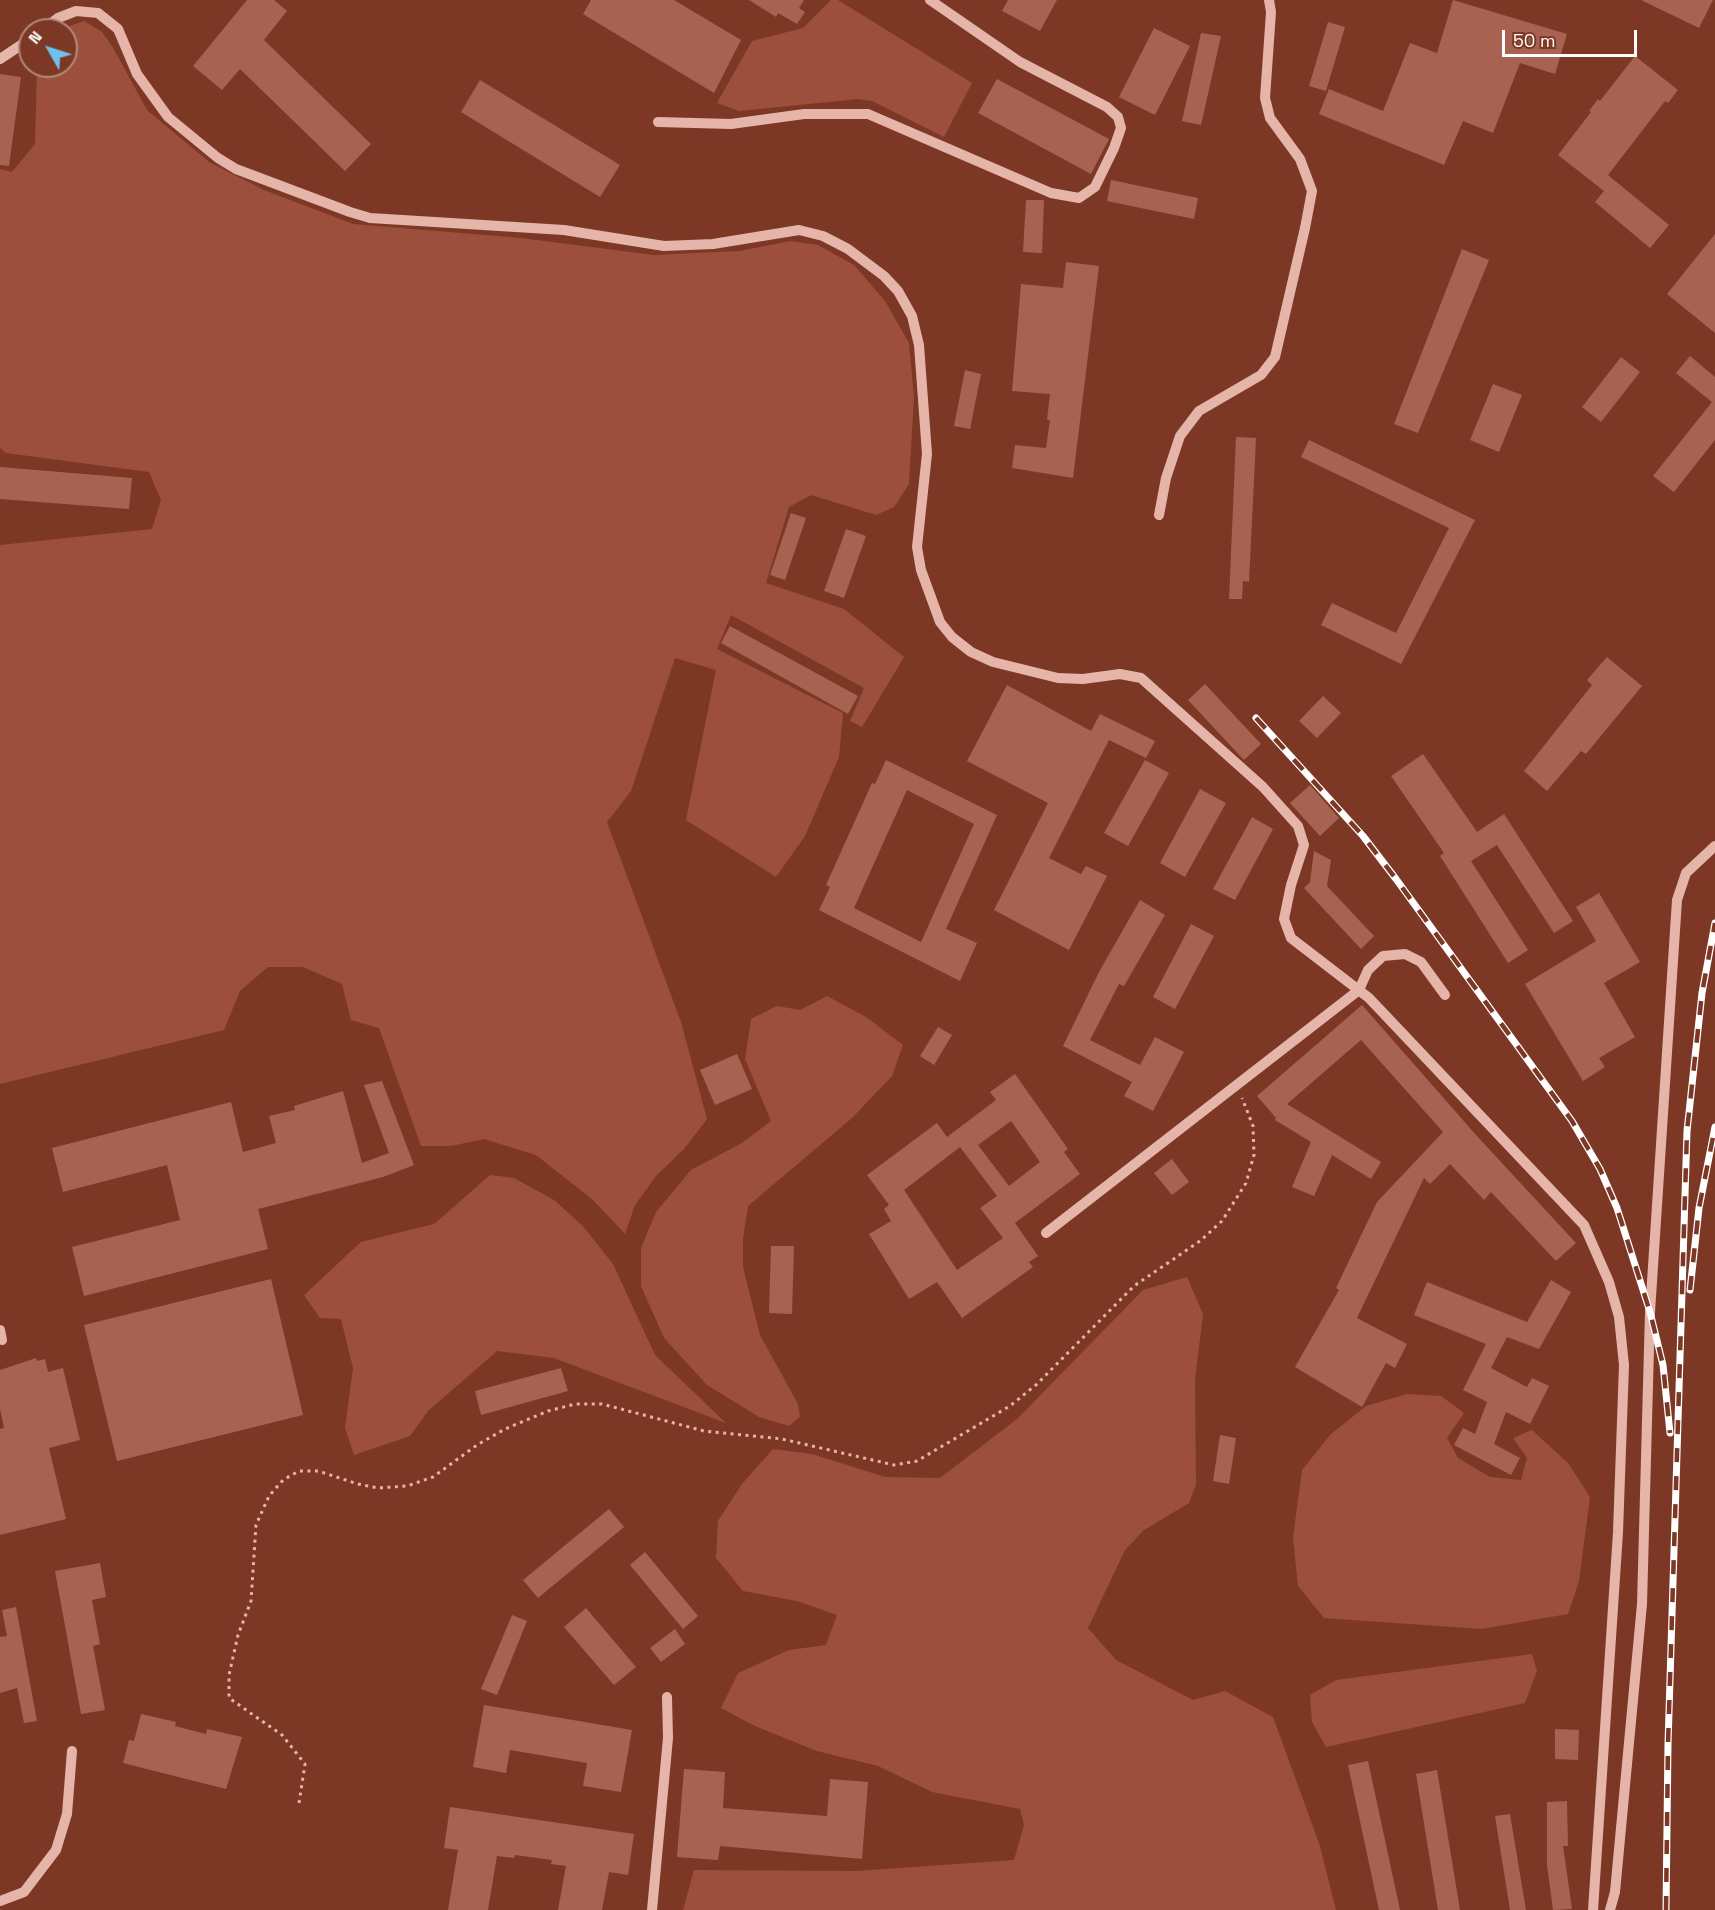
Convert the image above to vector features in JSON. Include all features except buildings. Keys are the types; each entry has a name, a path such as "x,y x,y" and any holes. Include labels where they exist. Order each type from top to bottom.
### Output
{"street":[{"path":"658,122 731,124 804,114 868,114 1051,193 1079,198 1095,187 1121,128 1118,117 1107,107 1020,62 930,0"},
{"path":"1159,515 1166,478 1180,436 1199,411 1261,375 1275,357 1305,228 1312,191 1300,159 1270,118 1264,98 1271,12 1269,0"},
{"path":"58,18 76,11 98,13 118,29 137,74 168,117 218,158 236,169 350,212 370,218 564,230 664,246 713,244 799,230 823,236 864,259 898,291 912,316 919,345 927,454 917,547 921,570 940,622 952,637 971,652 993,662 1058,678 1083,679 1119,674 1141,678 1176,706 1263,787 1298,826 1304,845 1291,885 1284,919 1291,938 1359,990 1584,1225 1610,1282 1619,1317 1624,1365 1618,1532 1593,1910"},
{"path":"0,59 18,47"},
{"path":"1610,1910 1615,1892 1642,1604 1650,1312 1677,900 1686,873 1715,846"},
{"path":"1046,1233 1359,990 1368,970 1383,956 1405,954 1421,962 1445,995"},
{"path":"651,1910 668,1738 666,1697"},
{"path":"0,1901 24,1892 56,1850 67,1814 72,1751"}],"path":[{"path":"299,1803 305,1764 282,1735 229,1698 229,1675 238,1635 251,1600 256,1525 269,1496 283,1480 299,1471 318,1471 378,1488 407,1486 433,1477 477,1445 505,1429 548,1411 575,1404 602,1404 704,1431 782,1439 894,1465 917,1461 1010,1406 1037,1384 1134,1286 1200,1241 1222,1221 1246,1183 1254,1155 1253,1126 1237,1085"}],"shaded area":[{"path":"831,0 838,0 972,83 944,137 872,101 858,99 739,111 717,103 752,41 803,28"},
{"path":"84,21 102,32 147,110 209,162 264,190 353,224 521,238 654,255 740,251 790,241 818,245 854,265 885,301 909,343 914,397 909,484 894,507 876,515 811,495 789,507 766,583 844,609 904,657 862,727 850,721 864,688 731,615 717,649 843,713 839,757 805,836 776,877 686,820 716,670 675,658 631,791 607,822 681,1022 707,1119 684,1149 656,1176 635,1205 625,1234 592,1199 536,1155 484,1139 451,1146 421,1146 379,1028 351,1020 342,984 303,967 268,967 240,991 224,1030 0,1084 0,545 152,529 161,500 149,472 6,453 0,448 0,169 12,172 35,144 37,78 78,78 78,23"},
{"path":"827,996 866,1017 903,1045 892,1076 852,1118 748,1206 743,1239 743,1267 760,1335 798,1404 800,1417 789,1426 759,1417 707,1385 664,1338 641,1286 641,1248 656,1212 691,1170 742,1143 771,1121 745,1059 751,1019 777,1006 800,1010"},
{"path":"490,1175 514,1178 554,1200 582,1225 613,1264 655,1355 726,1423 554,1358 497,1351 428,1411 410,1436 354,1455 345,1428 353,1368 341,1319 320,1318 304,1295 361,1242 434,1224"},
{"path":"1187,1277 1203,1314 1195,1380 1196,1485 1189,1503 1144,1530 1125,1550 1088,1628 1116,1660 1193,1700 1225,1691 1273,1717 1320,1846 1336,1910 683,1910 694,1870 856,1871 1014,1860 1024,1825 1020,1809 932,1792 878,1766 817,1751 755,1726 721,1708 738,1673 789,1650 826,1645 837,1615 797,1601 743,1591 716,1558 718,1521 742,1484 773,1449 812,1454 885,1477 940,1478 1017,1419 1143,1290"},
{"path":"1407,1394 1441,1396 1464,1413 1447,1438 1458,1458 1490,1477 1521,1480 1527,1458 1513,1438 1532,1430 1568,1463 1590,1497 1579,1581 1568,1614 1481,1629 1324,1618 1298,1586 1293,1537 1302,1470 1331,1434 1366,1406"},
{"path":"1532,1654 1537,1671 1525,1703 1326,1747 1312,1722 1310,1695 1336,1680"}],"railway":[{"path":"1256,718 1363,836 1396,879 1572,1121 1600,1169 1617,1208 1650,1312 1663,1365 1670,1433"},
{"path":"1666,1910 1668,1744 1687,1131 1702,993 1715,923"},
{"path":"1690,1290 1699,1208 1715,1127"}]}
